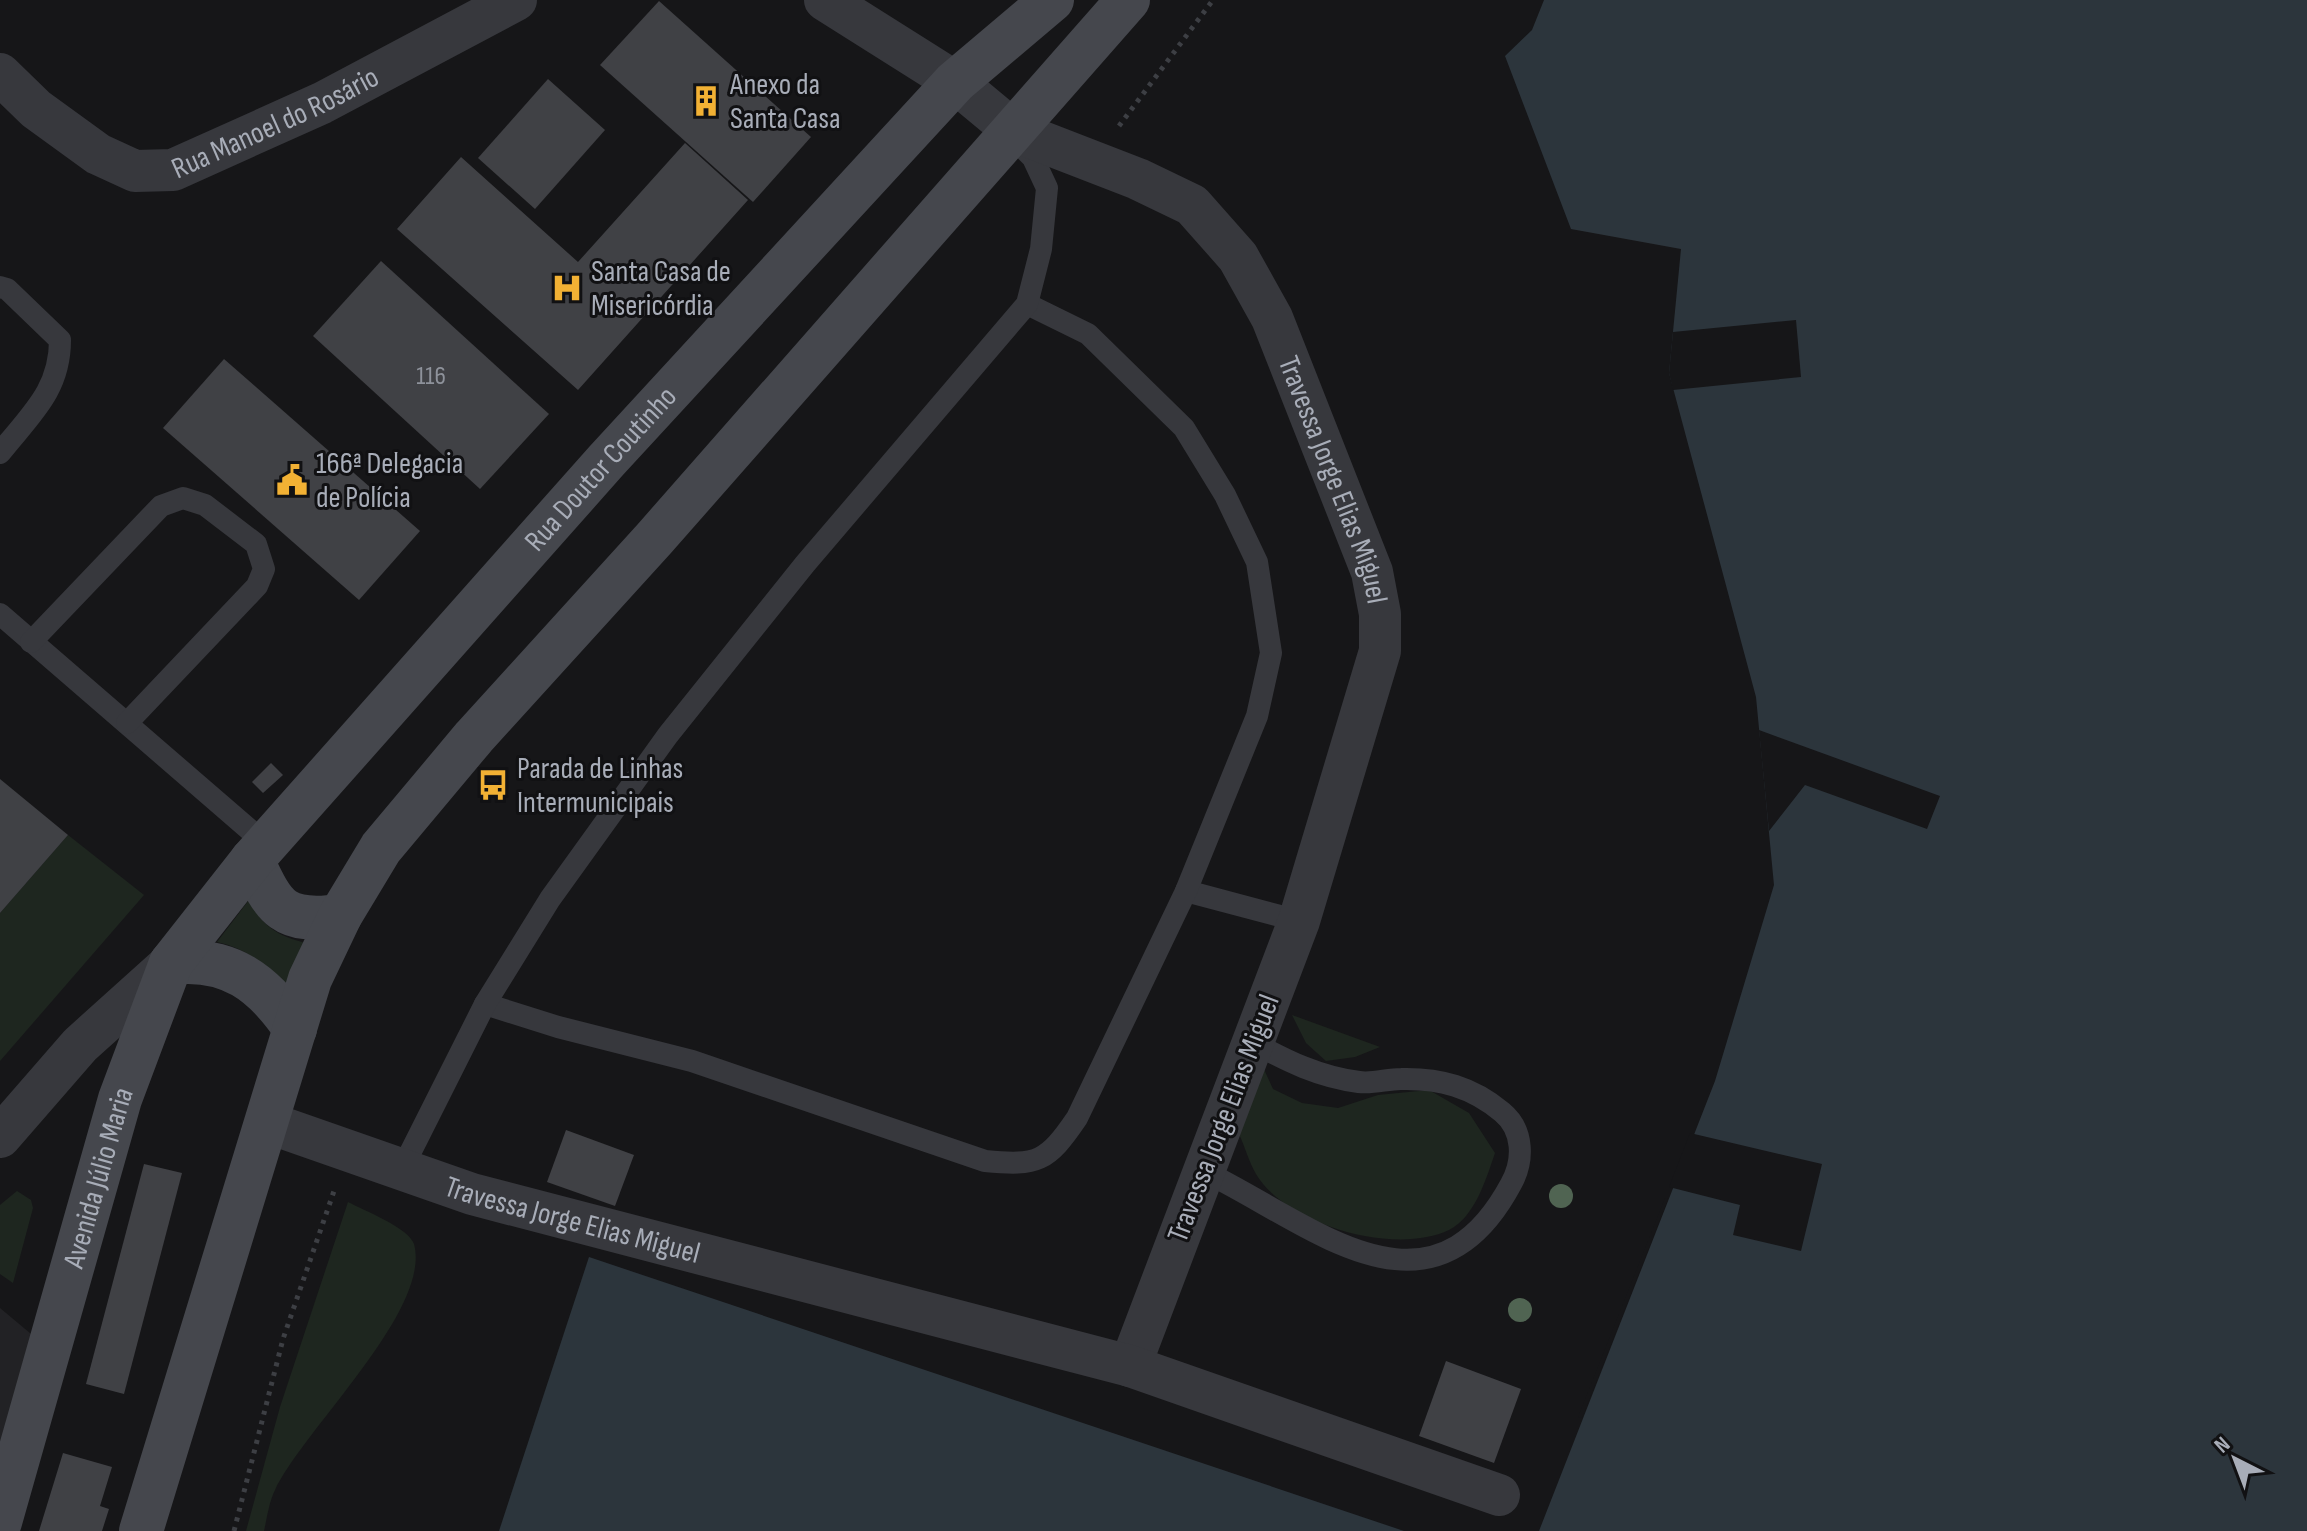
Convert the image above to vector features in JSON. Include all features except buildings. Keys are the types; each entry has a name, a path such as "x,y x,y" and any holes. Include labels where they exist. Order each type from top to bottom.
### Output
{"main road":[{"name":"Rua Doutor Coutinho","path":"259,852 606,461 955,82 1052,0"},
{"path":"141,1531 310,979 340,916 381,848 474,737 654,539 1128,0"},
{"path":"259,852 266,889 281,907 304,920 340,916"},
{"name":"Avenida Júlio Maria","path":"0,1522 120,1099 171,963 259,852"},
{"path":"171,963 197,960 239,974 275,999 295,1029"}],"street":[{"name":"Rua Manoel do Rosário","path":"0,74 36,109 98,154 135,171 173,170 322,103 516,0"},
{"path":"825,0 955,82"},
{"name":"Travessa Jorge Elias Miguel","path":"266,1122 472,1194 1130,1366 1201,1170 1299,921 1380,651 1380,614 1372,572 1272,318 1238,257 1192,205 1089,160 1012,133 955,82"},
{"path":"0,1137 80,1045 171,963"},
{"path":"1130,1366 1499,1495"}],"lane":[{"path":"401,1171 485,1004 550,899 668,735 805,564 1027,304 1041,249 1047,188 1033,158 1012,133"},
{"path":"0,287 7,289 60,340 60,369 45,396 0,453"},
{"path":"485,1004 558,1027 692,1061 985,1161 1027,1165 1057,1148 1077,1118 1186,891 1257,716 1271,653 1257,562 1225,495 1184,428 1088,334 1027,304"},
{"path":"31,642 161,506 183,498 205,505 256,544 264,569 257,586 127,723"},
{"path":"0,614 127,723 259,852"},
{"path":"1186,891 1299,921"},
{"path":"1201,1170 1248,1192 1305,1229 1361,1253 1402,1262 1441,1255 1473,1235 1501,1203 1518,1172 1520,1141 1506,1115 1476,1092 1447,1082 1401,1079 1364,1083 1330,1078 1294,1065 1252,1042"}],"path":[{"path":"1089,160 1126,119 1213,0"},
{"path":"234,1531 283,1339 336,1186 327,1144"}],"shaded area":[{"path":"1544,0 2307,0 2307,1531 1539,1531 1715,1081 1774,885 1756,697 1669,373 1681,249 1571,229 1505,56 1532,30"},
{"path":"68,835 144,895 0,1061 0,913"},
{"path":"249,900 272,929 306,943 288,987 247,954 217,942"},
{"path":"1292,1015 1380,1047 1355,1057 1326,1061 1306,1043"},
{"path":"1262,1065 1273,1089 1302,1103 1338,1108 1378,1095 1429,1090 1469,1113 1495,1153 1473,1207 1449,1230 1426,1237 1400,1239 1344,1231 1291,1208 1271,1192 1256,1174 1239,1134"},
{"path":"17,1191 31,1200 33,1208 13,1283 0,1274 0,1205"},
{"path":"348,1202 395,1226 410,1238 414,1244 414,1271 404,1302 386,1335 311,1435 275,1490 264,1531 246,1531 280,1407"},
{"path":"589,1257 1404,1531 499,1531"},
{"path":"0,1308 49,1349 0,1531"}],"pier":[{"path":"1796,320 1801,377 1673,390 1669,373 1673,332"},
{"path":"1759,730 1940,796 1927,829 1805,785 1769,831"},
{"path":"1690,1133 1822,1164 1801,1251 1733,1235 1740,1205 1669,1187"},
{"path":"1665,1198 1668,1199 1582,1418 1578,1417"}],"place":[{"name":"Anexo da Santa Casa","path":"706,101"},
{"name":"Santa Casa de Misericórdia","path":"567,288"},
{"name":"166ª Delegacia de Polícia","path":"292,480"},
{"name":"Parada de Linhas Intermunicipais","path":"493,785"}]}
